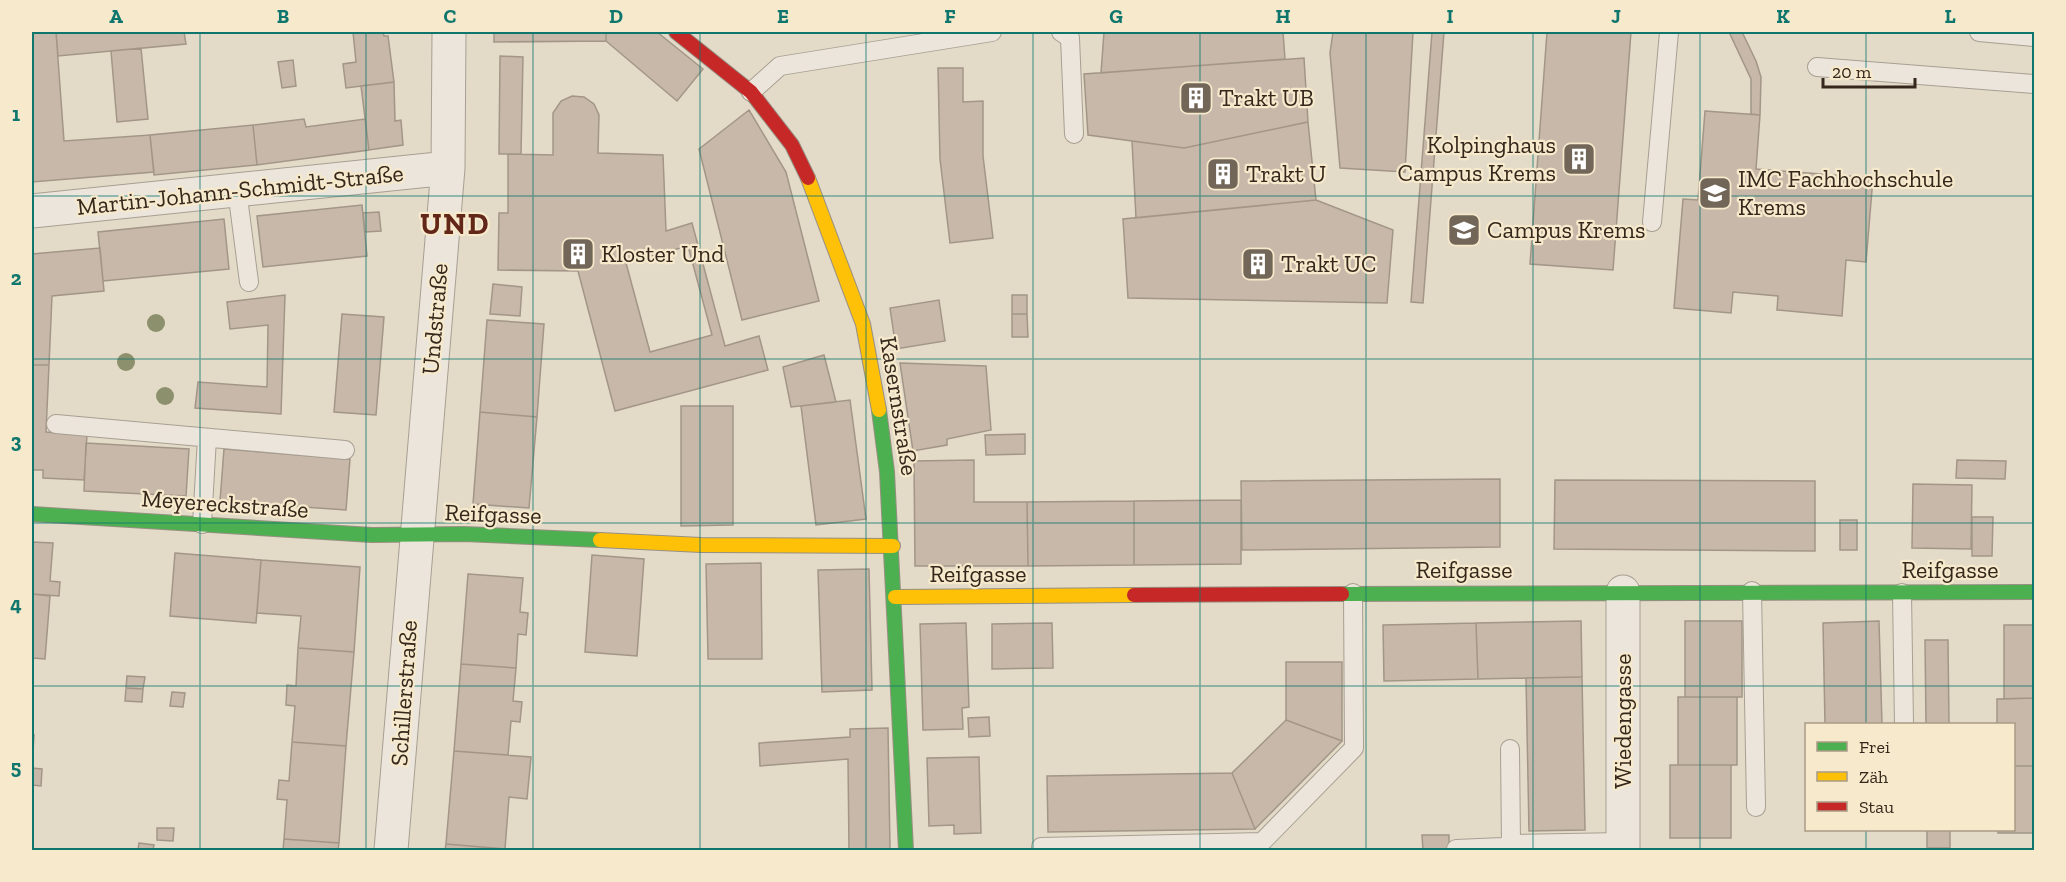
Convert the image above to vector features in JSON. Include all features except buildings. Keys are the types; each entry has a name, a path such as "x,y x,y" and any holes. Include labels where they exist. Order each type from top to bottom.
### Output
{"street":[{"name":"Undstraße","path":"416,535 448,168 449,32"},
{"name":"Kasernstraße","path":"676,32 752,92 792,145 809,180 863,324 877,395 893,546 906,850"},
{"name":"Martin-Johann-Schmidt-Straße","path":"32,211 448,168"},
{"name":"Meyereckstraße","path":"32,514 372,535 416,535"},
{"name":"Reifgasse","path":"416,535 464,534 701,545 893,546"},
{"name":"Schillerstraße","path":"391,850 416,535"},
{"name":"Reifgasse","path":"895,597 1752,591 2034,592"},
{"name":"Wiedengasse","path":"1623,592 1623,846"}],"lane":[{"path":"752,92 780,66 965,34 992,32"},
{"path":"1061,32 1070,38 1074,134"},
{"path":"1652,222 1669,32"},
{"path":"1978,32 2034,37"},
{"path":"1817,67 2034,84"},
{"path":"237,190 249,282"},
{"path":"56,424 345,450"},
{"path":"202,525 207,438"},
{"path":"1752,591 1756,807"},
{"path":"1041,847 1262,842 1354,748 1353,593"},
{"path":"1902,593 1904,723"},
{"path":"1510,749 1511,844"},
{"path":"1456,849 1503,847 1511,844 1623,846"}],"traffic: fast":[{"path":"879,410 887,472 906,850"},
{"path":"32,514 372,535 464,534 600,540"},
{"path":"1342,594 2034,592"}],"traffic: slow":[{"path":"808,178 863,324 879,410"},
{"path":"600,540 701,545 893,546"},
{"path":"895,597 1134,595"}],"traffic: jam":[{"path":"676,32 751,92 792,145 808,178"},
{"path":"1134,595 1342,594"}],"place":[{"name":"Trakt UB","path":"1196,98"},
{"name":"Kolpinghaus Campus Krems","path":"1579,159"},
{"name":"Trakt U","path":"1223,174"},
{"name":"IMC Fachhochschule Krems","path":"1715,193"},
{"name":"Campus Krems","path":"1464,230"},
{"name":"Kloster Und","path":"578,254"},
{"name":"Trakt UC","path":"1258,264"}],"district":[{"name":"UND","path":"455,224"}]}
